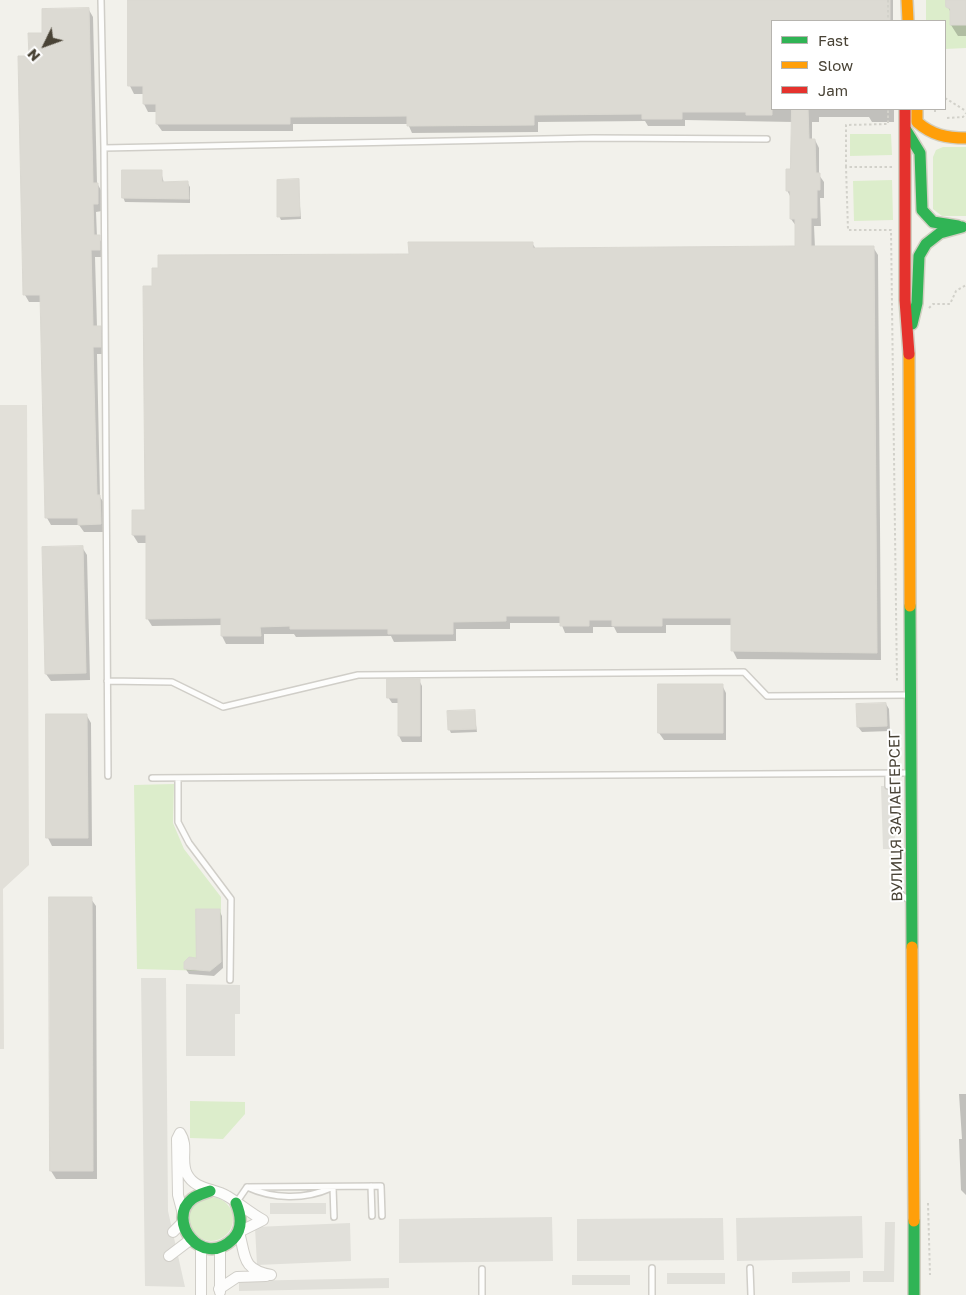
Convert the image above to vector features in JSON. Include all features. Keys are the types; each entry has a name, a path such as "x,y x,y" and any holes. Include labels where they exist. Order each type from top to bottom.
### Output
{"main road":[{"path":"907,0 908,20"},
{"path":"905,110 905,300 909,337"},
{"path":"917,110 917,122 930,134 950,138 966,138"},
{"path":"906,129 920,153 922,210 932,222 964,227"},
{"path":"906,171 920,153 932,143 950,138"},
{"path":"909,337 917,303 919,256 926,244 940,233 964,227"},
{"name":"ВУЛИЦЯ ЗАЛАЕГЕРСЕГ","path":"909,337 914,1295"},
{"path":"210,1191 192,1198 182,1219 190,1240 201,1247 220,1248 233,1240 239,1232 241,1222 236,1203"}],"street":[{"path":"173,1232 182,1219 178,1194 177,1139 180,1133 185,1139 184,1166 187,1175 194,1183 210,1191 229,1196 236,1203 262,1220 239,1232 249,1265 255,1271 272,1275 256,1278 237,1277 220,1292"},
{"path":"169,1256 190,1240"},
{"path":"201,1247 201,1295"},
{"path":"220,1248 220,1292"}],"lane":[{"path":"100,0 104,148 108,776"},
{"path":"104,148 593,138 767,139"},
{"path":"107,681 172,682 223,707 358,674 744,672 766,696 910,696"},
{"path":"888,773 888,786"},
{"path":"152,778 910,773"},
{"path":"178,778 178,822 189,843 231,899 230,980"},
{"path":"898,892 912,902"},
{"path":"371,1186 372,1216"},
{"path":"247,1187 381,1186 382,1216"},
{"path":"247,1187 266,1195 314,1196 333,1187"},
{"path":"236,1203 247,1187"},
{"path":"333,1187 334,1217"},
{"path":"652,1268 652,1295"},
{"path":"750,1268 752,1295"},
{"path":"482,1269 482,1295"}],"path":[{"path":"888,0 888,20"},
{"path":"946,99 966,112 963,117 947,118"},
{"path":"888,110 888,124 846,125 846,167 848,230 891,230 897,682"},
{"path":"846,167 892,167"},
{"path":"928,309 933,304 950,304 956,291 966,286"},
{"path":"928,1203 930,1275"}],"shaded area":[{"path":"0,405 27,405 29,865 3,889 4,1049 0,1049"},
{"path":"881,786 894,786 895,849 883,849"},
{"path":"141,978 166,978 168,1211 185,1287 145,1286"},
{"path":"186,984 240,985 240,1014 235,1014 235,1056 186,1056"},
{"path":"270,1203 326,1203 326,1214 270,1214"},
{"path":"862,1216 863,1258 737,1261 736,1218"},
{"path":"552,1217 553,1261 399,1263 399,1219"},
{"path":"723,1218 724,1260 577,1261 577,1219"},
{"path":"885,1222 895,1222 894,1282 863,1282 863,1271 884,1271"},
{"path":"350,1223 351,1261 257,1265 255,1227"},
{"path":"850,1271 850,1282 792,1283 792,1272"},
{"path":"667,1273 725,1273 725,1284 667,1284"},
{"path":"572,1275 630,1275 630,1285 572,1285"},
{"path":"389,1278 389,1288 239,1291 239,1281"}],"green space":[{"path":"926,0 966,0 966,48 946,49 946,20 926,20"},
{"path":"850,134 891,134 892,155 850,156"},
{"path":"943,147 966,147 966,216 942,216 933,209 933,157 936,150"},
{"path":"892,180 893,220 854,221 853,181"},
{"path":"174,784 173,823 184,849 221,897 221,962 210,971 137,969 134,785"},
{"path":"190,1101 245,1102 245,1114 223,1139 190,1138"},
{"path":"207,1197 215,1197 227,1203 233,1219 227,1235 215,1241 207,1241 195,1235 189,1223 189,1215 195,1203"}],"building":[{"path":"128,0 890,0 890,20 771,20 772,115 746,115 746,112 682,112 682,119 642,119 642,114 534,115 534,125 407,126 407,116 290,117 290,124 156,124 156,104 143,104 143,86 128,86"},
{"path":"946,0 966,0 966,25 950,25 950,9 946,7"},
{"path":"89,8 93,183 98,183 98,204 93,204 94,235 100,235 100,250 91,250 93,326 101,326 101,347 93,347 97,495 100,495 101,524 78,525 78,518 45,518 40,295 23,295 18,56 29,56 28,33 42,33 42,9"},
{"path":"792,110 808,110 809,139 815,139 816,173 820,173 820,190 817,190 817,218 811,218 811,246 874,246 877,653 731,651 731,618 662,618 662,626 612,626 612,620 589,620 589,626 560,626 560,616 506,616 506,621 453,622 453,634 388,634 388,629 290,629 290,626 260,627 261,636 221,636 221,618 146,619 146,535 132,535 132,510 145,510 143,286 152,286 152,268 158,268 158,255 409,254 408,242 533,242 533,248 795,246 795,219 790,219 790,191 786,191 786,169 790,169"},
{"path":"122,170 162,170 162,182 188,181 189,199 122,198"},
{"path":"299,179 300,216 277,217 277,180"},
{"path":"83,546 86,673 45,674 42,547"},
{"path":"387,679 420,679 420,736 398,736 398,698 387,698"},
{"path":"658,684 723,684 723,733 658,733"},
{"path":"886,703 887,726 857,727 856,704"},
{"path":"475,710 476,729 448,730 447,711"},
{"path":"46,714 87,714 88,838 46,838"},
{"path":"49,897 92,897 93,1171 50,1171"},
{"path":"196,909 220,909 221,962 210,971 184,969 184,962 189,957 196,958"}],"traffic: fast":[{"path":"906,130 920,153 922,210 933,222 958,226"},
{"path":"912,324 917,303 919,256 926,244 940,233 962,227"},
{"path":"910,606 912,947"},
{"path":"210,1191 192,1199 185,1208 183,1218 185,1229 199,1245 209,1249 221,1247 233,1239 240,1226 236,1203"},
{"path":"914,1221 914,1295"}],"traffic: slow":[{"path":"907,0 908,20"},
{"path":"917,110 917,122 928,130 946,136 966,138"},
{"path":"909,354 910,606"},
{"path":"912,947 914,1221"}],"traffic: jam":[{"path":"905,110 905,300 909,354"}]}
